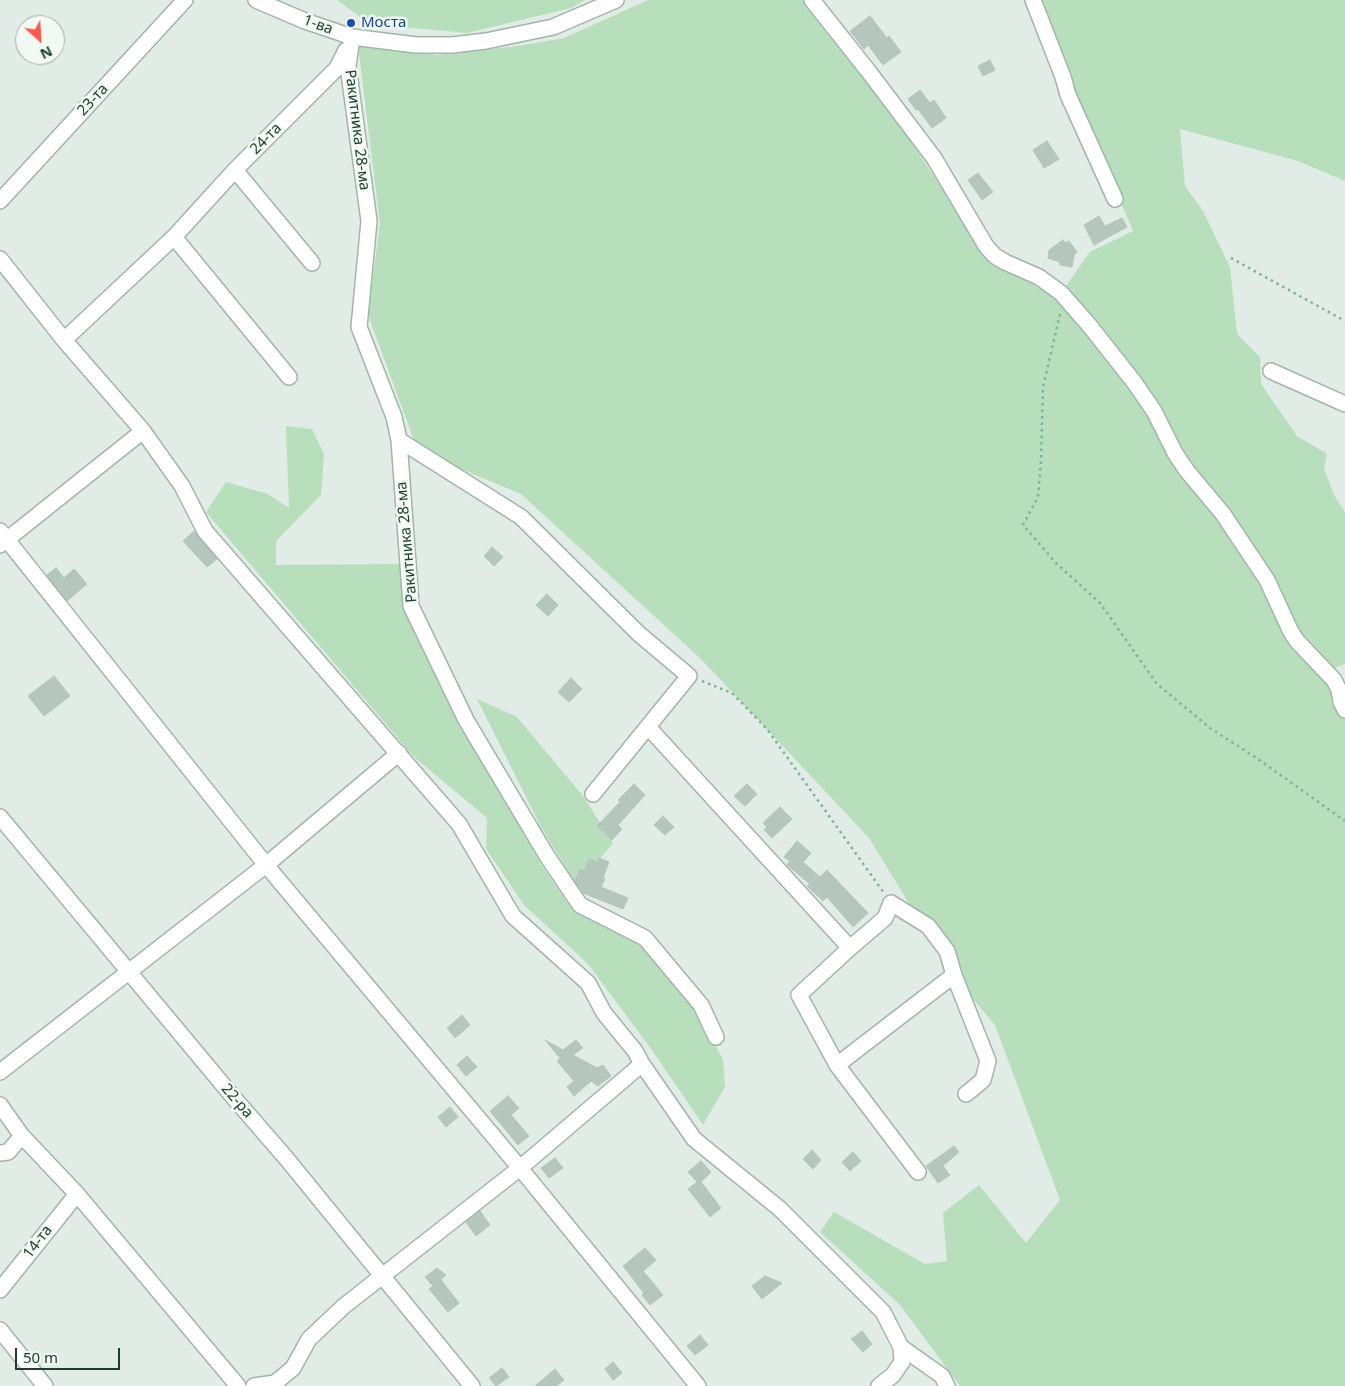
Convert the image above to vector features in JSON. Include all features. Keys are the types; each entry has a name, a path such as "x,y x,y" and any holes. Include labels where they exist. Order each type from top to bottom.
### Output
{"street":[{"name":"23-та","path":"0,201 185,0"},
{"name":"1-ва","path":"256,0 305,21 352,37 416,45 452,45 486,41 553,27 616,0"},
{"path":"812,0 934,158 986,246 995,256 1039,278 1061,293 1089,324 1154,411 1175,453 1187,471 1223,514 1267,580 1297,641 1334,680 1339,690 1340,702 1345,710"},
{"path":"1033,0 1063,77 1068,95 1115,200"},
{"name":"24-та","path":"64,340 174,237 235,170 337,68 352,37"},
{"name":"Ракитника 28-ма","path":"352,37 348,66 369,221 359,327 394,417 399,440 411,606 466,720 547,856 580,905 645,938 701,1005 716,1037"},
{"path":"235,170 312,263"},
{"path":"174,237 289,377"},
{"path":"0,259 64,340 143,431 182,486 205,531 459,824 513,916 588,983 604,1013 635,1051 694,1139 780,1209 882,1312 901,1347 902,1362 893,1375 879,1386"},
{"path":"1271,371 1345,404"},
{"path":"143,431 2,539 266,865 520,1168 698,1386"},
{"path":"399,440 521,517 639,634 689,676 593,794"},
{"path":"648,728 850,948"},
{"path":"0,1072 266,865 399,753"},
{"name":"22-ра","path":"0,817 286,1158 472,1386"},
{"path":"918,1172 837,1065 799,996 850,948 886,918 891,902 928,926 947,951 954,975 988,1061 983,1080 966,1094"},
{"path":"837,1065 954,975"},
{"path":"254,1386 275,1383 293,1368 309,1339 344,1306 520,1168 642,1064"},
{"path":"0,1105 22,1136 77,1194 238,1386"},
{"path":"0,1153 8,1152 22,1136"},
{"name":"14-та","path":"0,1290 77,1194"},
{"path":"0,1330 45,1386"},
{"path":"901,1347 942,1376 947,1386"}],"path":[{"path":"1231,258 1345,321"},
{"path":"1061,293 1060,321 1043,387 1038,497 1023,525 1056,563 1100,603 1156,684 1210,728 1258,759 1345,821"},
{"path":"689,676 732,693 767,729 891,902"}],"green space":[{"path":"337,0 585,0 571,8 467,33 370,24"},
{"path":"648,0 805,0 866,76 991,260 1061,293 1090,252 1133,231 1035,0 1345,0 1345,181 1298,161 1180,129 1185,186 1203,211 1230,267 1237,334 1260,357 1261,384 1297,436 1327,454 1324,469 1334,495 1345,512 1345,664 1326,671 1345,709 1345,1386 960,1386 900,1305 820,1232 834,1212 925,1264 947,1261 943,1213 979,1185 1026,1243 1060,1200 995,1025 953,975 869,838 701,659 521,494 418,451 368,315 380,224 358,45 437,55 518,46 564,38"},
{"path":"286,426 312,429 324,454 321,495 276,541 276,565 405,564 408,606 540,863 573,911 641,946 694,1008 723,1059 725,1087 703,1125 652,1050 588,964 524,905 486,849 487,818 413,756 206,512 226,482 268,494 289,508"},
{"path":"477,699 517,717 583,796 613,843 577,886 541,827"}],"building":[{"path":"870,16 901,52 883,65 868,45 864,49 850,31"},
{"path":"990,60 995,70 983,76 978,66"},
{"path":"920,90 930,103 934,100 946,118 932,128 908,99"},
{"path":"1047,141 1059,159 1044,168 1033,150"},
{"path":"978,173 993,192 982,200 968,180"},
{"path":"1099,216 1105,226 1122,218 1127,227 1094,245 1084,225"},
{"path":"1063,240 1066,243 1069,241 1077,252 1074,255 1072,267 1060,265 1060,262 1048,258 1049,250"},
{"path":"194,531 217,559 207,567 183,541"},
{"path":"492,547 503,557 494,566 484,556"},
{"path":"56,568 64,578 74,569 87,584 67,601 47,575"},
{"path":"547,594 558,605 548,616 536,605"},
{"path":"54,676 70,696 44,716 28,696"},
{"path":"571,678 582,689 569,702 558,692"},
{"path":"634,784 645,795 618,825 622,829 612,840 597,826"},
{"path":"747,784 757,794 745,806 734,796"},
{"path":"780,807 792,819 772,838 764,830 767,827 763,823"},
{"path":"663,816 674,827 665,835 654,825"},
{"path":"797,841 811,853 803,862 820,877 827,870 868,913 853,927 827,897 823,901 807,886 810,884 787,865 790,861 784,857"},
{"path":"599,858 609,862 601,887 628,898 623,909 583,893 575,881 580,869 584,871 589,859 597,862"},
{"path":"462,1015 470,1025 455,1038 447,1028"},
{"path":"545,1040 563,1050 576,1040 583,1048 573,1055 597,1068 603,1065 611,1076 598,1086 591,1081 574,1096 567,1087 574,1081 557,1061 560,1058"},
{"path":"467,1056 477,1067 466,1076 457,1065"},
{"path":"508,1096 519,1108 511,1115 529,1136 518,1145 490,1111"},
{"path":"450,1107 458,1117 446,1127 438,1117"},
{"path":"954,1146 959,1152 943,1166 950,1175 938,1183 926,1166"},
{"path":"812,1150 821,1160 813,1169 803,1159"},
{"path":"853,1152 861,1161 850,1171 842,1162"},
{"path":"555,1158 563,1168 549,1178 541,1168"},
{"path":"701,1161 711,1172 701,1182 721,1208 710,1217 688,1189 697,1182 688,1172"},
{"path":"480,1211 490,1225 476,1236 466,1222"},
{"path":"645,1248 656,1260 643,1271 663,1295 650,1305 642,1295 644,1293 623,1266"},
{"path":"437,1268 446,1275 433,1286 425,1277"},
{"path":"765,1276 782,1283 762,1299 752,1286"},
{"path":"441,1280 459,1303 448,1312 429,1289"},
{"path":"862,1331 872,1344 863,1352 851,1339"},
{"path":"700,1335 708,1345 695,1355 687,1346"},
{"path":"613,1362 622,1373 613,1380 605,1369"},
{"path":"502,1368 509,1377 496,1386 489,1378"},
{"path":"555,1369 564,1380 556,1386 535,1386"}],"place":[{"name":"Моста","path":"351,23"}]}
